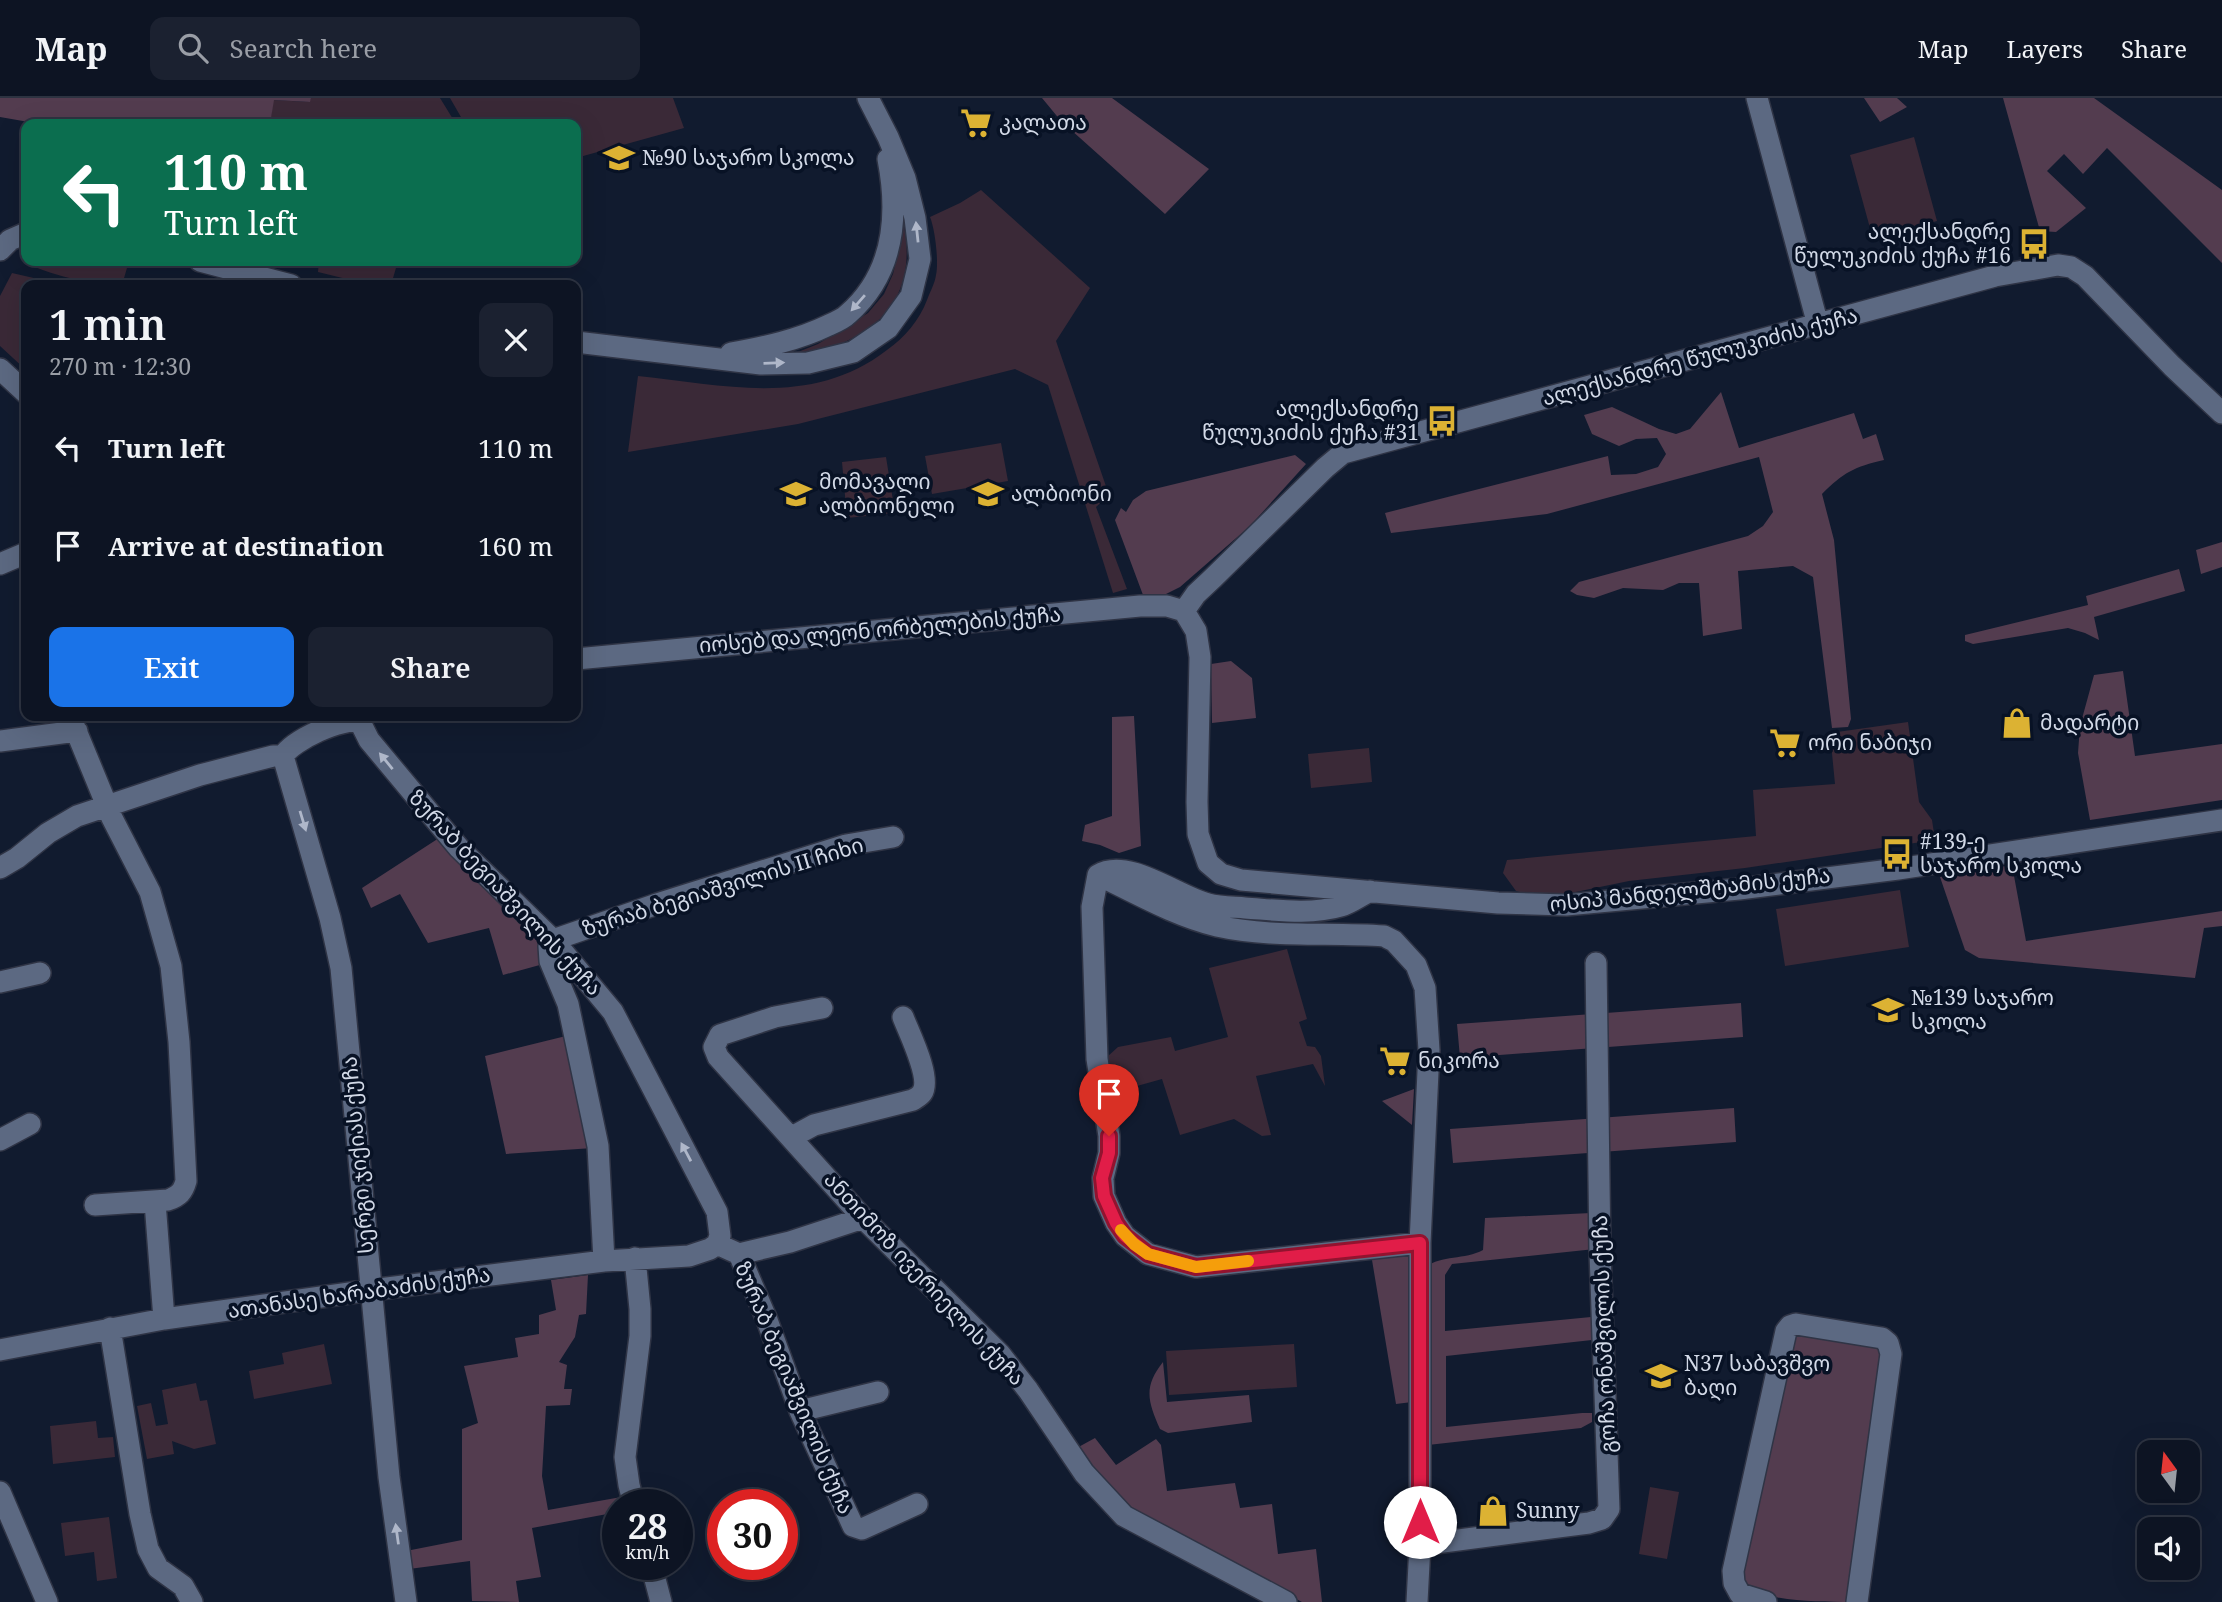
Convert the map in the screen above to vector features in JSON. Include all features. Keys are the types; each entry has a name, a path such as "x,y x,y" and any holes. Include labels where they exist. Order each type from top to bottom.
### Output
{"street":[{"path":"581,343 761,364 807,363 853,352 888,328 911,296 920,259 915,218 905,178 868,98"},
{"path":"1757,98 1818,325"},
{"path":"706,357 760,348 808,335 847,316 872,288 889,251 894,212 891,172 880,123"},
{"path":"0,250 10,240 21,235"},
{"name":"ალექსანდრე წულუკიძის ქუჩა","path":"1184,611 1196,594 1343,453 1995,276 2058,265 2071,267 2085,276 2172,366 2222,413"},
{"path":"219,266 272,280"},
{"path":"0,369 21,388"},
{"path":"0,564 21,555"},
{"name":"იოსებ და ლეონ ორბელების ქუჩა","path":"581,659 1140,606 1167,606 1184,611"},
{"name":"ოსიპ მანდელშტამის ქუჩა","path":"1184,611 1196,631 1200,657 1198,834 1208,863 1221,874 1241,880 1498,903 1566,905 1739,889 1898,869 2222,820"},
{"path":"0,868 59,825 77,816 200,775 273,756 283,756 292,746 346,721"},
{"name":"ზურაბ ბეგიაშვილის ქუჩა","path":"352,721 459,848 554,940 613,1012 717,1212 720,1236 717,1244 739,1254 767,1320 800,1411 853,1526 862,1529 917,1504"},
{"path":"0,741 74,724 112,818 150,892 174,981 186,1181 183,1191 178,1196 155,1202 95,1205"},
{"name":"სერგი ჯიქიას ქუჩა","path":"283,756 327,905 341,968 389,1477 406,1602"},
{"name":"ზურაბ ბეგიაშვილის II ჩიხი","path":"554,940 657,904 846,845 892,837"},
{"path":"1097,875 1117,870 1148,878 1211,905 1286,911 1317,911 1342,905 1370,891"},
{"path":"1097,875 1187,917 1217,926 1269,933 1384,936 1394,941 1416,965 1425,988 1429,1050 1420,1243 1420,1545 1417,1602"},
{"path":"1097,875 1092,907 1097,1059 1109,1136 1109,1153 1102,1178 1104,1196 1125,1236 1148,1254 1196,1267 1420,1243"},
{"path":"554,940 548,952 568,1004 598,1146 604,1261"},
{"name":"გოჩა ონაშვილის ქუჩა","path":"1420,1545 1589,1522 1602,1519 1609,1509 1600,1252 1596,963"},
{"path":"0,982 40,973"},
{"name":"ანთიმოზ ივერიელის ქუჩა","path":"822,1008 775,1017 720,1035 714,1045 718,1057 863,1218 1000,1354 1028,1390 1084,1473 1124,1516 1286,1602"},
{"path":"792,1137 814,1125 913,1100 922,1093 925,1081 903,1017"},
{"path":"0,1140 30,1124"},
{"path":"155,1202 164,1319"},
{"path":"739,1254 780,1245 863,1218"},
{"name":"ათანასე ხარაბაძის ქუჩა","path":"0,1349 164,1319 371,1290 604,1261 689,1256 717,1244"},
{"path":"631,1489 625,1457 640,1336 635,1258"},
{"path":"1766,1602 1740,1594 1734,1584 1733,1571 1786,1331 1796,1324 1882,1338 1888,1343 1891,1354 1857,1602"},
{"path":"110,1328 148,1549 158,1568 183,1586 192,1602"},
{"path":"800,1411 878,1391"},
{"path":"0,1492 47,1602"},
{"path":"655,1580 661,1602"}],"shaded area":[{"path":"0,98 311,98 310,102 274,100 271,119 21,121 0,117"},
{"path":"311,98 440,98 453,119 271,119 273,100 309,102"},
{"path":"450,98 673,98 684,128 581,157 581,119 462,119"},
{"path":"1042,98 1112,98 1209,169 1165,214 1061,121"},
{"path":"1864,98 1897,98 1907,107 1880,122"},
{"path":"2003,98 2094,98 2222,190 2222,263 2107,148 2083,174 2064,154 2047,171 2086,208 2056,232 2040,231"},
{"path":"1914,137 1937,221 1873,239 1850,155"},
{"path":"981,190 1090,288 1056,341 1109,495 1096,507 1127,589 1113,593 1048,385 1015,369 798,424 628,452 638,376 735,387 798,386 829,380 858,368 887,350 916,322 935,281 937,254 930,217"},
{"path":"903,221 906,262 903,280 888,311 859,335 824,351 809,355 771,355 798,352 818,344 868,313 884,294 893,274 899,249 899,222"},
{"path":"34,266 128,266 123,280 80,280"},
{"path":"319,266 397,266 392,280 351,280 318,272"},
{"path":"12,273 42,280 21,280 21,365 0,346 0,296"},
{"path":"1721,392 1739,448 1854,413 1863,439 1876,434 1884,460 1850,471 1822,494 1834,540 1851,719 1848,727 1832,728 1813,577 1793,566 1738,571 1742,629 1703,636 1699,583 1679,583 1663,590 1623,588 1594,598 1570,591 1579,582 1748,536 1763,526 1773,512 1759,457 1547,514 1391,533 1385,513 1608,456 1611,475 1636,474 1658,467 1666,454 1657,438 1636,439 1619,446 1592,434 1584,415 1612,407 1676,434 1690,429"},
{"path":"1001,443 1008,481 932,494 925,456"},
{"path":"1295,455 1306,464 1250,526 1180,587 1158,598 1143,595 1115,520 1121,508 1126,512 1133,500 1146,491"},
{"path":"886,457 895,513 847,518 842,462"},
{"path":"2222,542 2222,567 2201,574 2196,550"},
{"path":"2179,569 2185,591 2094,617 2099,640 2068,628 1973,644 1965,641 1965,635 2088,605 2086,596"},
{"path":"1231,661 1252,678 1256,718 1212,723 1211,664"},
{"path":"2123,671 2135,756 2222,744 2222,800 2090,820 2078,753 2080,726 2094,675"},
{"path":"1134,716 1141,846 1119,853 1082,841 1085,825 1112,816 1112,717"},
{"path":"1908,722 1919,802 1932,820 1935,840 1745,868 1629,881 1561,895 1534,896 1516,891 1503,873 1507,860 1756,836 1753,790 1835,784 1830,733"},
{"path":"1369,748 1372,782 1311,788 1308,754"},
{"path":"439,838 540,944 547,963 503,975 489,928 428,943 400,894 371,908 362,888"},
{"path":"2012,865 2026,941 2222,911 2222,926 2204,928 2195,978 1979,958 1965,950 1940,877"},
{"path":"1900,890 1909,947 1785,966 1776,909"},
{"path":"1287,949 1307,1019 1299,1022 1307,1046 1315,1047 1321,1056 1325,1086 1313,1064 1256,1076 1271,1135 1262,1136 1234,1119 1180,1135 1162,1079 1112,1093 1107,1057 1118,1047 1171,1037 1175,1051 1228,1037 1209,968"},
{"path":"1741,1003 1743,1037 1460,1058 1457,1024"},
{"path":"570,1035 593,1148 506,1154 485,1056"},
{"path":"1414,1089 1412,1125 1382,1101"},
{"path":"1734,1108 1736,1142 1453,1163 1450,1129"},
{"path":"1591,1213 1595,1249 1452,1264 1445,1275 1445,1331 1591,1317 1592,1340 1446,1356 1446,1427 1582,1413 1592,1413 1592,1422 1581,1428 1428,1445 1426,1267 1432,1263 1483,1250 1485,1218"},
{"path":"1371,1254 1415,1254 1412,1402 1396,1404"},
{"path":"588,1275 586,1314 579,1315 575,1337 559,1362 567,1365 564,1389 572,1389 570,1405 546,1406 542,1476 548,1510 602,1500 602,1515 532,1528 541,1577 516,1581 519,1602 472,1601 470,1561 409,1569 406,1551 462,1540 462,1429 478,1423 464,1366 518,1357 515,1338 539,1334 539,1315 556,1310 551,1280"},
{"path":"1794,1334 1883,1348 1852,1602 1782,1598 1743,1587 1741,1563"},
{"path":"324,1344 332,1384 254,1399 249,1371 284,1364 282,1353"},
{"path":"1294,1344 1297,1387 1169,1395 1166,1351"},
{"path":"1163,1362 1167,1402 1249,1395 1252,1422 1168,1433 1160,1429 1150,1403 1150,1387"},
{"path":"196,1383 200,1401 207,1400 216,1444 194,1449 172,1441 174,1454 147,1459 137,1406 151,1403 156,1426 168,1424 162,1390"},
{"path":"96,1421 98,1438 113,1437 115,1457 53,1464 50,1426"},
{"path":"1095,1438 1116,1465 1156,1439 1161,1445 1167,1491 1235,1483 1240,1508 1272,1504 1278,1554 1316,1549 1322,1602 1302,1602 1131,1513 1073,1450"},
{"path":"1650,1487 1679,1492 1667,1559 1639,1554"},
{"path":"109,1517 117,1578 97,1581 94,1552 65,1556 61,1523"}],"slow traffic":[{"path":"1121,1230 1148,1254 1196,1267 1248,1261"}],"place":[{"name":"კალათა","path":"976,123"},
{"name":"№90 საჯარო სკოლა","path":"619,158"},
{"name":"ალექსანდრე წულუკიძის ქუჩა #16","path":"2034,244"},
{"name":"ალექსანდრე წულუკიძის ქუჩა #31","path":"1442,421"},
{"name":"მომავალი ალბიონელი","path":"796,494"},
{"name":"ალბიონი","path":"988,494"},
{"name":"მადარტი","path":"2017,723"},
{"name":"ორი ნაბიჯი","path":"1785,743"},
{"name":"#139-ე საჯარო სკოლა","path":"1897,854"},
{"name":"№139 საჯარო სკოლა","path":"1888,1010"},
{"name":"ნიკორა","path":"1395,1061"},
{"name":"N37 საბავშვო ბაღი","path":"1661,1376"},
{"name":"Sunny","path":"1493,1511"}],"route":[{"path":"1109,1136 1109,1153 1102,1178 1104,1196 1125,1236 1148,1254 1196,1267 1420,1243 1420,1522"}]}
